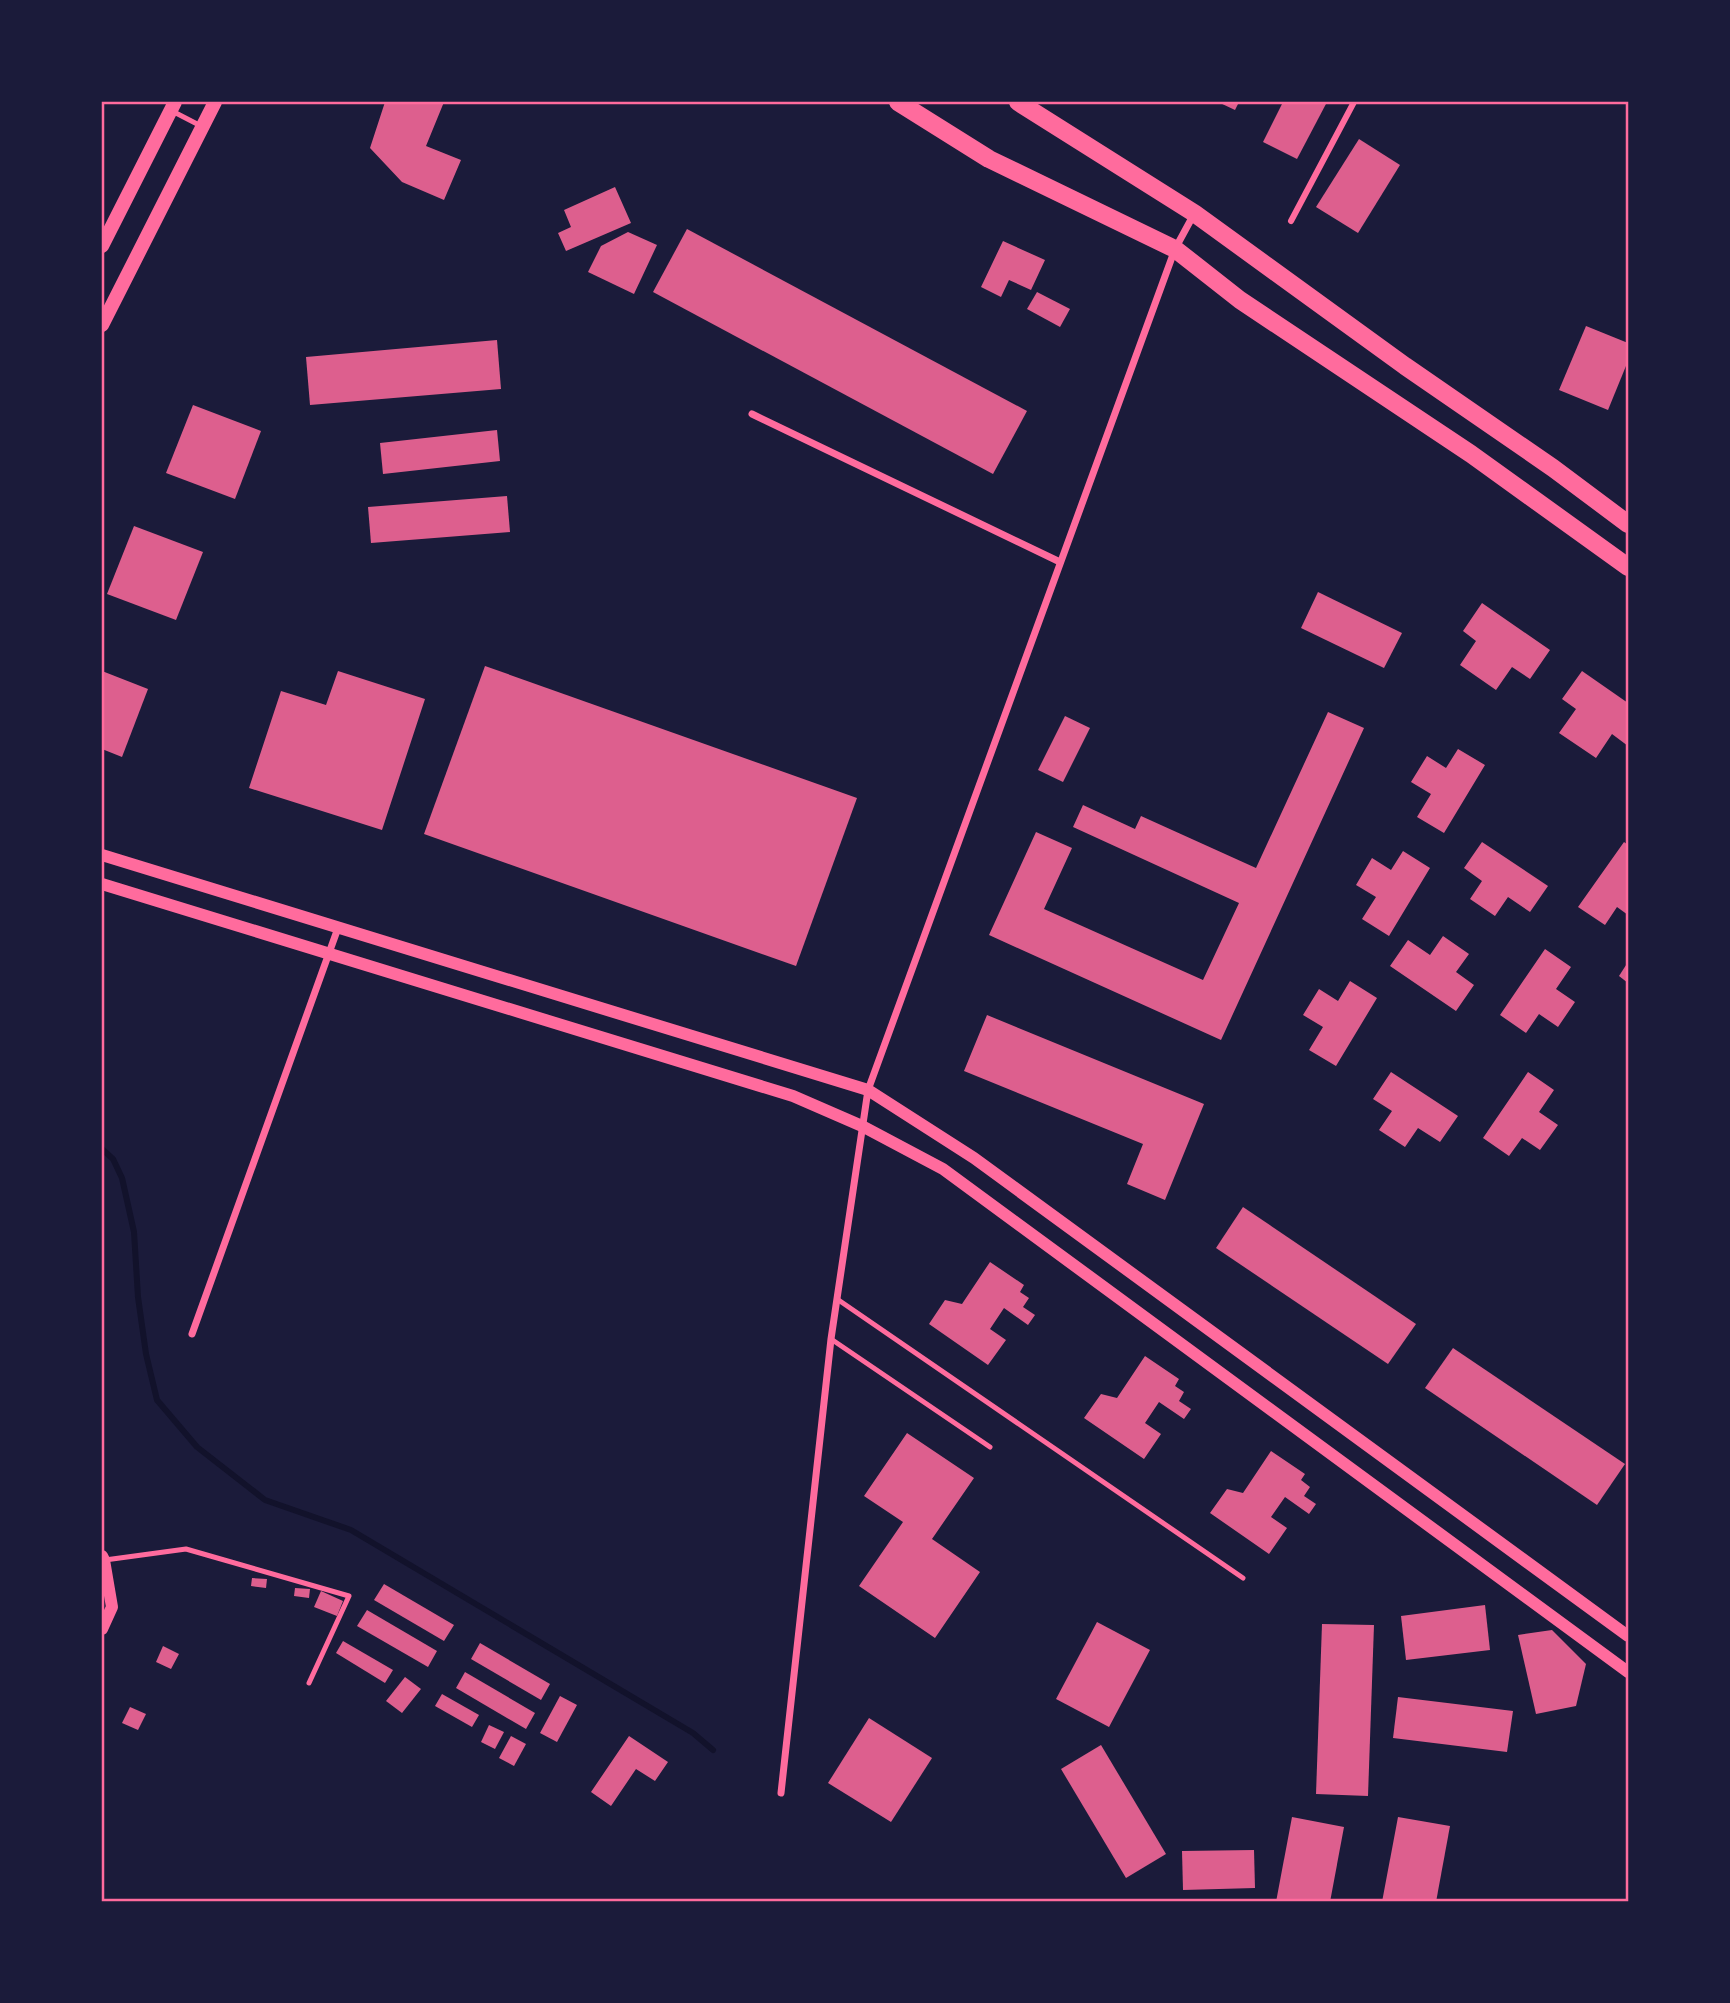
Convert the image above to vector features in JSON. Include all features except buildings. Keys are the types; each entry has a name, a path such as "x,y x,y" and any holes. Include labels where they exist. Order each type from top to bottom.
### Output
{"main road":[{"path":"102,325 215,102"},
{"path":"898,102 989,159 1175,249 1240,300 1471,454 1629,567"},
{"path":"1018,102 1194,213 1629,524"},
{"path":"102,246 173,106"}],"street":[{"path":"1290,221 1354,102"},
{"path":"781,1794 831,1339 868,1090 1175,249 1194,213"},
{"path":"752,414 1060,562"},
{"path":"102,855 868,1090 974,1158 1629,1636"},
{"path":"102,884 793,1096 862,1126 943,1169 1629,1672"},
{"path":"192,1334 338,928"},
{"path":"102,1560 112,1607 102,1629"}],"lane":[{"path":"173,106 203,127"},
{"path":"837,1299 1243,1578"},
{"path":"831,1339 990,1447"},
{"path":"102,1560 186,1549 349,1596 309,1683"}],"waterway":[{"path":"102,1149 113,1159 122,1178 134,1232 138,1297 146,1354 157,1400 197,1447 265,1500 351,1530 693,1733 713,1750"}]}
